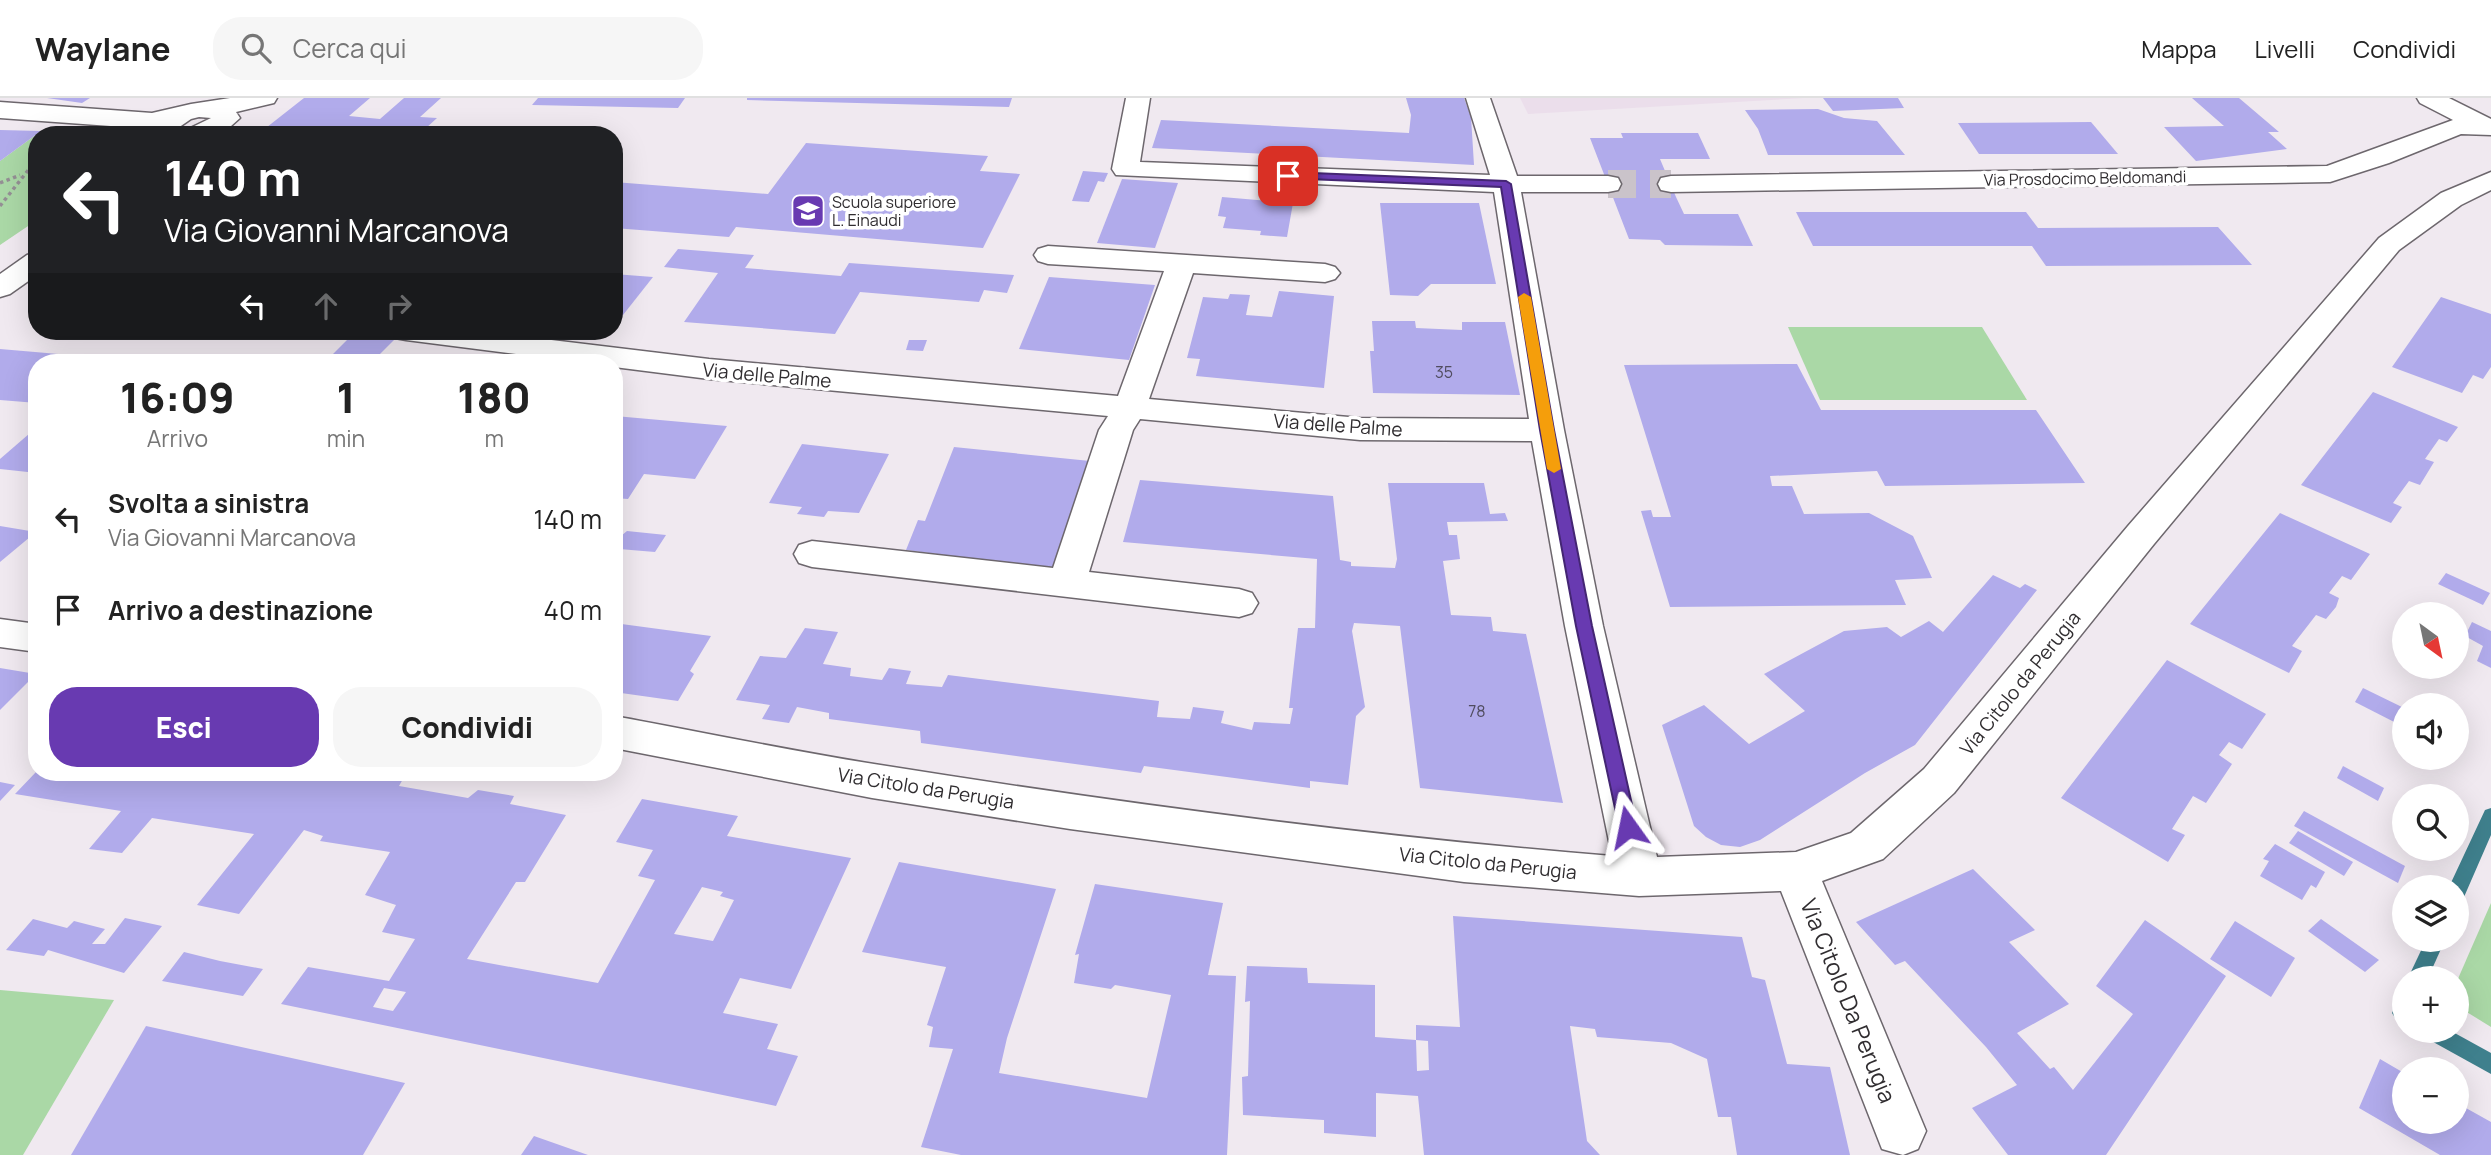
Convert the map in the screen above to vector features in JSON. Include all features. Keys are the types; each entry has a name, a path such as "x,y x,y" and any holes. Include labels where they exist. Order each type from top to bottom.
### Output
{"street":[{"path":"0,110 111,119 196,121 267,98"},
{"path":"1138,98 1125,169 1506,184 1608,184"},
{"path":"1478,98 1506,184 1547,430 1584,626 1639,877"},
{"path":"2429,98 2488,126"},
{"name":"Via Prosdocimo Beldomandi","path":"1671,184 2329,174 2381,157 2458,126 2488,126"},
{"name":"Via Citolo da Perugia","path":"623,734 872,781 1070,811 1464,863 1639,877 1796,871 1867,846 1939,781 2150,525 2389,244 2451,199 2491,180"},
{"path":"1048,255 1325,273"},
{"path":"1067,584 1116,430 1130,408 1181,265"},
{"name":"Via delle Palme","path":"478,340 589,354"},
{"name":"Via delle Palme","path":"623,358 709,369 1360,429 1547,430"},
{"path":"812,554 1239,603"},
{"path":"0,633 28,637"},
{"name":"Via Citolo Da Perugia","path":"1796,871 1900,1131"}],"path":[{"path":"0,206 10,197 21,175 28,168"},
{"path":"0,183 21,175"}],"shaded area":[{"path":"1520,98 1805,98 1528,114"}],"green space":[{"path":"28,141 28,226 0,245 0,161"},
{"path":"1788,327 1982,327 2027,400 1820,400"},
{"path":"2491,903 2491,1027 2469,1013 2469,966 2464,966"},
{"path":"0,990 114,1000 23,1155 0,1155"}],"building":[{"path":"47,98 90,98 82,103"},
{"path":"304,98 370,98 349,116 380,119 404,98 441,98 420,117 437,118 428,126 268,126"},
{"path":"538,98 685,98 678,108 532,105"},
{"path":"747,98 1012,98 1009,107"},
{"path":"1406,98 1464,98 1471,117 1474,165 1152,148 1161,120 1409,133 1411,115"},
{"path":"1823,98 1898,98 1904,108 1833,111"},
{"path":"2192,98 2239,98 2279,132 2268,132 2287,149 2196,161 2164,127 2224,126"},
{"path":"1818,109 1844,118 1877,121 1905,155 1768,155 1758,129 1745,110"},
{"path":"2091,122 2118,154 1979,154 1958,123"},
{"path":"0,130 28,131 28,141 0,161"},
{"path":"1621,133 1698,133 1710,159 1660,159 1684,214 1738,214 1753,246 1665,245 1660,240 1629,239 1590,138 1623,138"},
{"name":"Scuola superiore L. Einaudi","path":"806,143 988,156 980,171 1020,174 983,248 736,227 729,237 623,229 623,183 768,194"},
{"path":"1083,171 1108,173 1104,182 1098,181 1089,202 1072,201"},
{"path":"1122,179 1178,183 1155,248 1097,243"},
{"path":"1222,197 1293,203 1287,237 1260,235 1261,231 1223,228 1226,217 1218,216"},
{"path":"1380,203 1479,203 1496,284 1431,284 1418,296 1390,295"},
{"path":"1796,212 2026,212 2038,228 2218,227 2252,265 2046,266 2032,246 1813,246"},
{"path":"678,249 754,255 745,268 841,276 849,263 1014,275 1007,293 984,290 979,302 860,292 835,334 684,322 718,273 664,267"},
{"path":"623,275 653,277 623,315"},
{"path":"1049,277 1155,285 1129,360 1019,349"},
{"path":"1279,291 1334,296 1324,388 1196,376 1200,359 1187,358 1203,297 1228,299 1230,294 1250,295 1246,315 1272,317"},
{"path":"2441,297 2491,314 2491,367 2483,379 2473,375 2462,393 2392,367"},
{"path":"1372,321 1415,321 1416,328 1462,330 1462,322 1505,322 1520,395 1373,393 1370,351 1374,351"},
{"path":"347,340 394,340 380,354 333,354"},
{"path":"909,340 927,340 923,351 906,350"},
{"path":"0,349 58,354 28,354 28,402 0,400"},
{"path":"1797,364 1821,410 2036,410 2085,483 1885,486 1877,471 1770,476 1772,486 1792,486 1804,514 1869,513 1913,536 1932,578 1895,580 1906,605 1670,607 1641,511 1651,510 1653,517 1671,517 1624,365"},
{"path":"2373,392 2458,427 2447,442 2439,439 2425,459 2434,462 2420,485 2409,481 2393,503 2402,507 2391,523 2301,485"},
{"path":"623,417 727,426 695,479 644,474 628,499 623,499"},
{"path":"28,435 28,472 0,469 0,459"},
{"path":"802,444 889,454 859,513 828,511 824,517 797,514 802,507 769,503"},
{"path":"954,447 1090,461 1054,569 906,550 918,520 925,521"},
{"path":"1140,480 1333,496 1340,560 1351,562 1351,566 1395,568 1397,559 1388,483 1484,483 1490,514 1505,513 1508,521 1447,522 1449,535 1457,535 1460,559 1443,561 1451,615 1491,617 1493,631 1526,634 1563,803 1420,788 1400,626 1354,623 1352,631 1365,707 1356,716 1348,785 1310,781 1310,788 1144,766 1141,773 921,743 920,731 829,719 829,713 797,707 789,723 762,719 770,705 736,700 760,656 786,658 805,628 838,632 823,664 851,668 850,676 882,680 889,668 911,671 906,684 942,687 948,675 1159,701 1157,717 1190,719 1193,707 1224,711 1221,723 1252,730 1254,722 1290,724 1293,708 1289,708 1298,628 1315,628 1317,559 1123,542"},
{"path":"2280,513 2370,554 2351,580 2342,576 2329,593 2339,598 2336,607 2326,619 2316,615 2292,646 2302,651 2289,673 2190,624"},
{"path":"0,526 28,531 28,539 0,562"},
{"path":"627,531 666,535 655,552 623,549 623,534"},
{"path":"2446,573 2490,593 2483,605 2438,584"},
{"path":"1993,575 2020,588 2025,584 2037,590 1915,745 1865,773 1760,840 1740,847 1721,845 1694,826 1662,725 1704,705 1749,744 1805,711 1764,674 1844,631 1887,627 1901,637 1929,621 1943,632"},
{"path":"2472,622 2491,631 2491,668 2477,661 2483,646 2469,638"},
{"path":"623,624 711,636 690,671 694,674 678,701 623,693"},
{"path":"2167,660 2266,714 2242,749 2229,742 2219,755 2232,764 2206,803 2193,796 2172,829 2185,835 2168,862 2061,798"},
{"path":"0,668 28,673 28,682 0,710"},
{"path":"2363,688 2392,702 2392,721 2355,702"},
{"path":"2343,766 2384,788 2378,801 2337,778"},
{"path":"28,780 402,781 399,786 468,798 478,790 514,796 510,804 566,815 525,882 516,882 467,959 598,983 655,880 638,876 653,850 616,842 642,799 738,816 727,836 851,858 791,989 740,978 723,1013 778,1024 767,1049 798,1056 776,1106 281,1004 308,967 389,981 415,939 382,932 396,905 365,895 390,852 320,841 323,836 304,830 239,914 197,905 254,834 152,818 122,853 89,849 121,811 15,794","holes":["702,887 723,892 720,896 734,900 713,941 674,934","384,988 406,992 393,1011 373,1007"]},
{"path":"0,782 15,785 0,801"},
{"path":"2304,811 2405,866 2401,875 2392,875 2392,880 2294,826"},
{"path":"2298,831 2353,862 2344,876 2289,843"},
{"path":"2275,844 2325,872 2316,888 2311,885 2302,900 2260,876 2269,861 2263,859"},
{"path":"899,862 1056,889 1007,1038 999,1073 1147,1098 1171,995 1115,985 1111,989 1074,983 1079,954 1075,955 1095,884 1223,903 1208,975 1236,976 1227,1155 961,1155 921,1147 953,1049 929,1047 933,1027 927,1025 946,967 862,952"},
{"path":"1973,869 2035,930 2009,942 2069,1004 2017,1033 2050,1069 2054,1067 2073,1090 2133,1014 2096,986 2145,920 2226,976 2106,1155 2008,1155 1972,1108 2017,1085 1986,1047 1905,961 1895,965 1856,922"},
{"path":"1453,916 1742,937 1752,977 1765,980 1787,1064 1830,1067 1850,1155 1737,1155 1731,1117 1718,1117 1707,1059 1671,1043 1597,1037 1595,1029 1570,1026 1587,1141 1600,1155 1424,1155 1418,1096 1376,1093 1376,1137 1324,1133 1324,1120 1243,1115 1242,1077 1248,1076 1250,1001 1245,1002 1247,966 1307,968 1308,983 1375,985 1375,1037 1416,1040 1416,1025 1460,1027","holes":["1416,1040 1428,1041 1429,1070 1417,1071"]},
{"path":"125,918 162,926 124,973 48,950 44,956 6,950 33,919 67,928 74,921 105,929 92,944 105,944"},
{"path":"2321,919 2379,960 2365,972 2308,931"},
{"path":"2235,921 2295,958 2271,997 2210,959"},
{"path":"184,952 263,969 243,996 162,981"},
{"path":"146,1026 405,1083 363,1155 71,1155"},
{"path":"2380,1059 2392,1066 2392,1127 2359,1108"},
{"path":"2469,1110 2491,1122 2491,1155 2440,1155 2404,1134 2469,1134"},
{"path":"534,1136 588,1155 521,1155"}],"waterway":[{"path":"2464,875 2491,815"},
{"path":"2423,966 2430,952"},
{"path":"2454,1043 2491,1064"}],"tunnel":[{"path":"1608,184 1671,184"}],"slow traffic":[{"path":"1524,297 1554,469"}],"place":[{"name":"Scuola superiore L. Einaudi","path":"808,211"}],"route":[{"path":"1288,176 1506,184 1547,430 1584,626 1628,827"}]}
